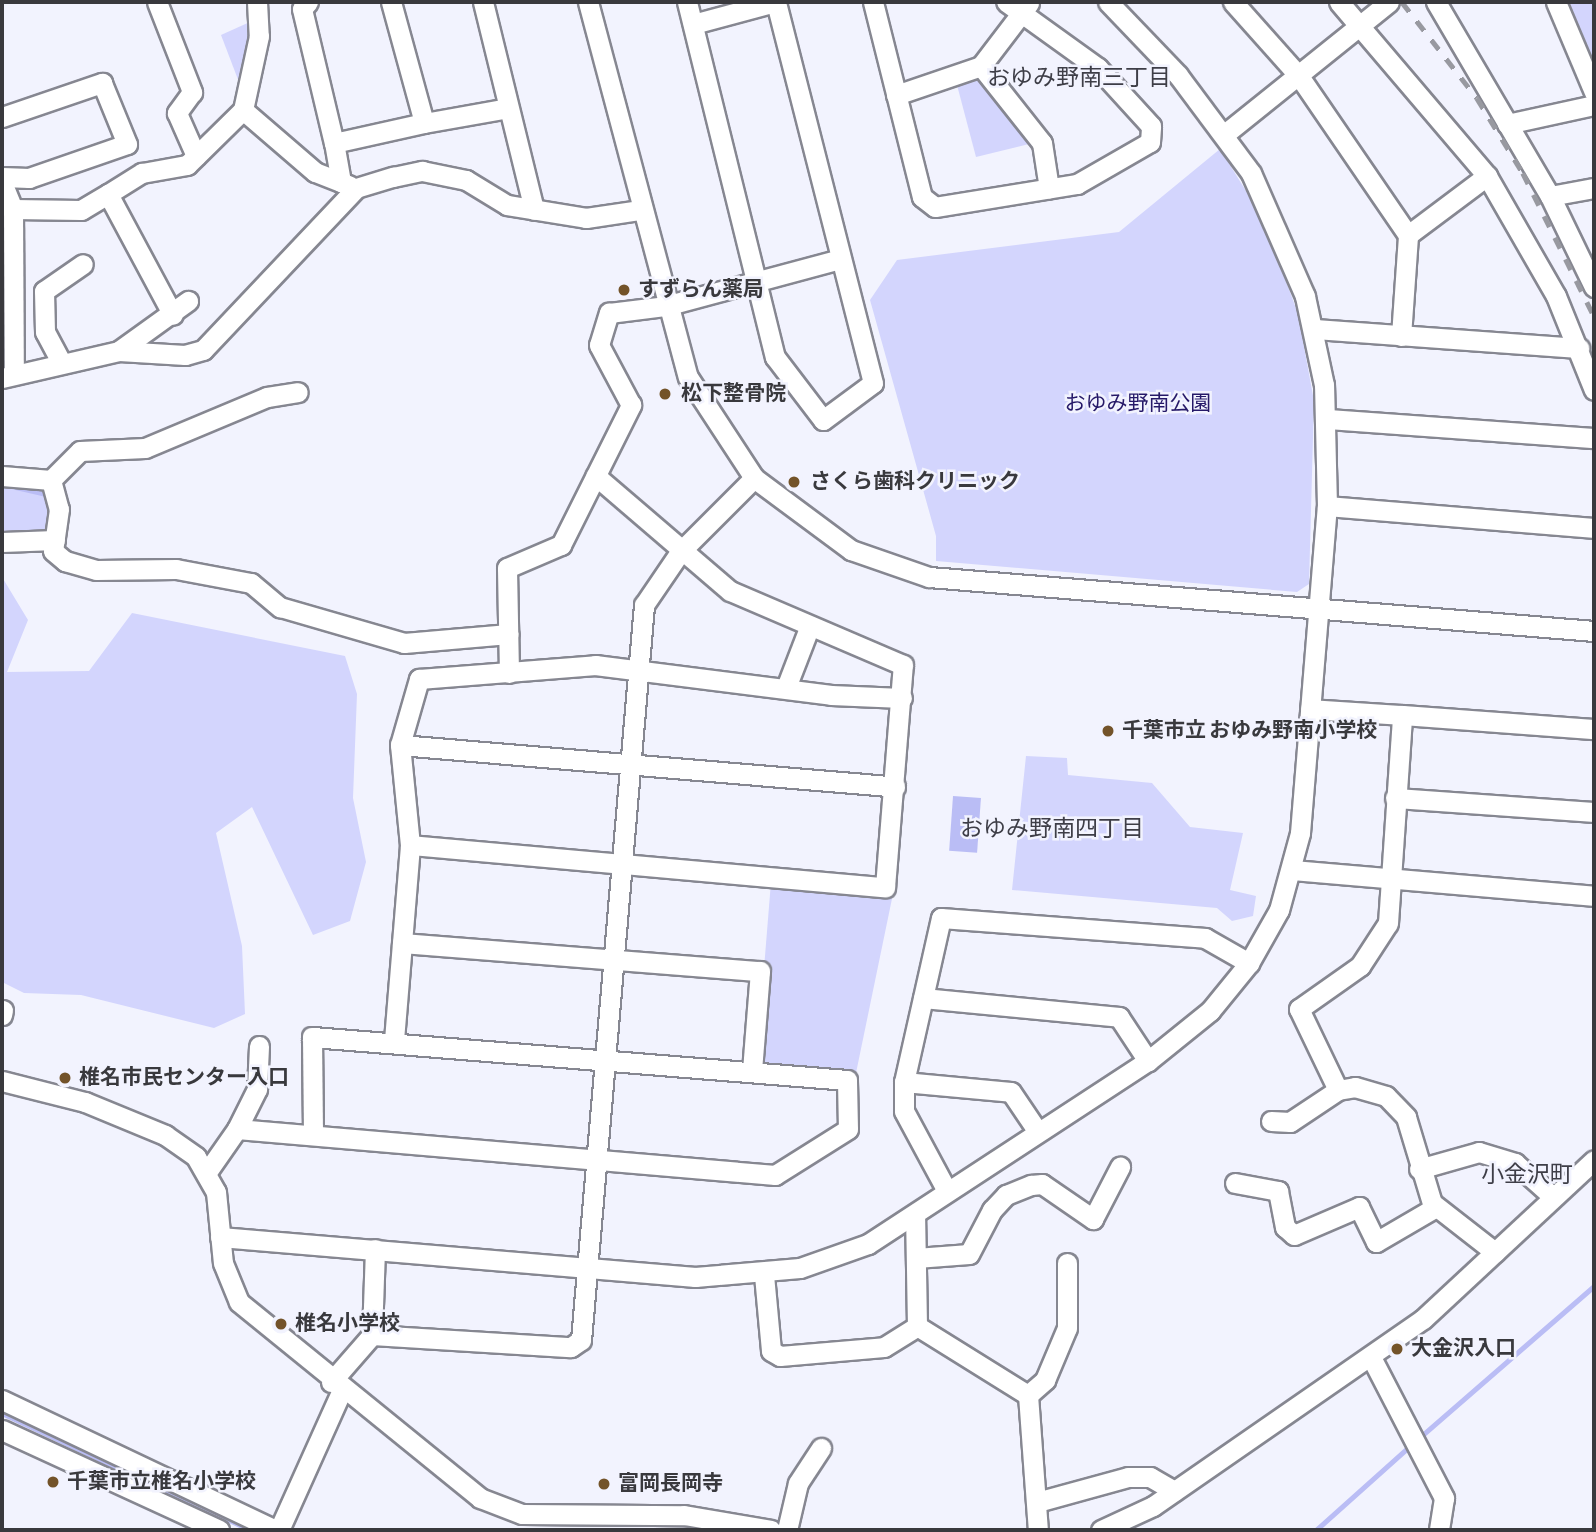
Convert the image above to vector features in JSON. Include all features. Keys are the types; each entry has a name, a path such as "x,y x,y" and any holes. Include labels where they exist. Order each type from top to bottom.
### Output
{"street":[{"path":"157,2 192,92 177,113 196,156"},
{"path":"13,209 81,210 142,173 187,165 243,110 259,36 257,2"},
{"path":"308,2 302,9 334,143 348,185"},
{"path":"391,2 424,123"},
{"path":"483,2 534,210"},
{"path":"587,2 664,306 688,377 754,478 851,550 929,577 1594,631"},
{"path":"687,2 775,357 823,420 873,383 776,2 693,24"},
{"path":"873,2 896,95 922,197 934,207 1049,188 1117,166 1150,142 1151,126 1098,68 1020,5 981,66 896,95"},
{"path":"220,1237 585,1267 764,1275 844,1254 915,1214 1148,1061 1210,1011 1249,963 1293,870 1310,709 1327,506 1327,419 1314,329 1281,229 1226,134 1108,2"},
{"path":"1233,2 1299,76 1409,235 1401,335"},
{"path":"1339,2 1487,176 1532,250 1578,348 1594,390"},
{"path":"1226,134 1389,2"},
{"path":"1436,2 1550,196 1593,280"},
{"path":"1556,2 1594,92"},
{"path":"981,66 1042,143 1049,188"},
{"path":"2,117 102,83 127,144 29,178 2,179 13,209 8,376 60,360 119,351 203,351 348,185"},
{"path":"1507,124 1594,105"},
{"path":"334,143 508,108"},
{"path":"243,110 315,172 348,185 422,172 466,180 507,205 534,210 586,218 640,210"},
{"path":"1409,235 1487,176"},
{"path":"1550,196 1594,188"},
{"path":"108,194 173,315"},
{"path":"509,673 507,568 561,545 631,405 599,345 609,313 664,306 840,259"},
{"path":"60,360 43,313 44,291 83,264"},
{"path":"119,351 173,315 188,301"},
{"path":"11,314 43,313"},
{"path":"1314,329 1578,348"},
{"path":"2,476 51,480 80,451 145,449 267,397 298,392"},
{"path":"1327,419 1594,438"},
{"path":"410,845 885,887 903,665 809,628 730,592 680,552 596,476"},
{"path":"372,1335 571,1347 581,1340 585,1267 606,1058 619,863 644,605 680,552 754,478"},
{"path":"51,480 59,509 53,551 65,561 96,570 176,569 251,583 280,607 404,643 509,634"},
{"path":"1327,506 1594,528"},
{"path":"2,542 55,540"},
{"path":"787,685 809,628"},
{"path":"394,1040 410,845 400,745 419,679 595,666 787,685 831,695 902,698"},
{"path":"1310,709 1594,729"},
{"path":"1338,1090 1299,1009 1360,966 1388,923 1402,715"},
{"path":"400,745 895,787"},
{"path":"1395,798 1594,812"},
{"path":"1293,870 1594,896"},
{"path":"947,1191 904,1111 904,1082 941,918 1205,937 1249,963"},
{"path":"402,943 760,971 752,1071"},
{"path":"923,998 1119,1017 1148,1061"},
{"path":"237,1129 775,1175 848,1129 847,1080 394,1040 312,1037 313,1135"},
{"path":"207,1172 237,1129 257,1089 259,1046"},
{"path":"2,1081 61,1093 165,1135 207,1172 220,1237 239,1302 336,1386 480,1498 522,1514 568,1523 684,1515 771,1530"},
{"path":"904,1082 1011,1092 1038,1132"},
{"path":"1271,1121 1290,1122 1338,1090 1365,1088 1386,1096 1406,1116 1419,1169 1436,1207 1495,1252"},
{"path":"1419,1169 1479,1152 1515,1163 1552,1196"},
{"path":"1101,1530 1174,1491 1371,1357 1454,1294 1552,1196 1594,1160"},
{"path":"916,1258 969,1254 992,1210 1031,1185 1042,1184 1093,1219 1120,1167"},
{"path":"1235,1183 1278,1191 1285,1227 1294,1235 1359,1207 1376,1242 1436,1207"},
{"path":"915,1214 917,1326"},
{"path":"2,1400 278,1530 336,1386 372,1335 375,1249"},
{"path":"1028,1395 1045,1380 1067,1328 1067,1263"},
{"path":"764,1275 771,1351 780,1356 884,1346 917,1326"},
{"path":"917,1326 1028,1395"},
{"path":"1371,1357 1444,1498 1439,1530"},
{"path":"1028,1395 1038,1530"},
{"path":"2,1430 219,1530"},
{"path":"787,1530 798,1483 821,1448"},
{"path":"1037,1503 1128,1477 1150,1478 1174,1491"}],"green space":[{"path":"1560,2 1594,2 1594,81"},
{"path":"252,21 242,90 221,35"},
{"path":"980,76 1033,143 976,157 957,85"},
{"name":"おゆみ野南公園","path":"1220,149 1264,220 1298,314 1314,401 1309,584 1297,592 936,561 936,536 870,300 897,260 1119,232"},
{"path":"2,480 48,486 49,536 2,538"},
{"path":"2,577 28,620 7,672 89,671 132,613 345,656 357,694 353,798 366,862 350,921 313,935 252,807 216,833 242,946 245,1014 214,1028 81,995 24,993 2,982"},
{"path":"1026,756 1067,758 1068,775 1152,783 1190,827 1243,833 1230,890 1256,896 1253,916 1232,921 1217,908 1012,890"},
{"path":"771,882 894,889 856,1073 756,1067"}],"shaded area":[{"path":"953,796 981,798 977,853 949,851"}],"waterway":[{"path":"16,487 47,494"},
{"path":"1418,1439 1594,1286"},
{"path":"2,1413 251,1530"},
{"path":"1316,1530 1411,1445"}],"railway":[{"path":"1402,2 1477,98 1523,173 1594,316"}],"place":[{"name":"すずらん薬局","path":"624,290"},
{"name":"松下整骨院","path":"665,394"},
{"name":"さくら歯科クリニック","path":"794,482"},
{"name":"千葉市立 おゆみ野南小学校","path":"1108,731"},
{"name":"椎名市民センター入口","path":"65,1078"},
{"name":"椎名小学校","path":"281,1324"},
{"name":"大金沢入口","path":"1397,1349"},
{"name":"千葉市立椎名小学校","path":"53,1482"},
{"name":"富岡長岡寺","path":"604,1484"}],"district":[{"name":"おゆみ野南三丁目","path":"1079,78"},
{"name":"おゆみ野南四丁目","path":"1052,829"},
{"name":"小金沢町","path":"1527,1175"}]}
